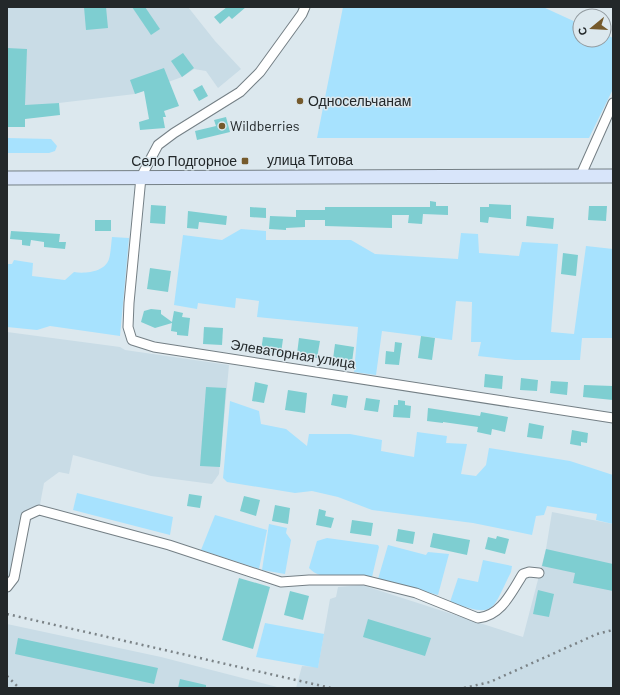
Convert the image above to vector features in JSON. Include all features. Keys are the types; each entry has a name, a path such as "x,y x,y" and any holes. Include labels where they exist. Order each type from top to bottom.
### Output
{"main road":[{"name":"улица Титова","path":"7,178 613,176"}],"street":[{"path":"141,177 158,145 174,133 240,92 260,72 302,14 305,7"},
{"path":"580,176 613,103"},
{"name":"Элеваторная улица","path":"141,177 129,303 128,327 132,340 154,347 613,418"},
{"path":"7,587 14,578 26,516 39,510 169,545 281,582 309,580 364,580 416,594 478,618 488,617 496,612 523,574 529,572 540,573"}],"shaded area":[{"path":"7,7 188,7 215,41 241,69 218,88 206,71 194,69 182,77 135,94 25,107 25,127 7,127"},
{"path":"343,7 543,7 572,20 572,48 612,48 613,38 613,89 589,138 317,138"},
{"path":"7,138 51,139 57,146 55,151 49,153 7,153"},
{"path":"241,229 266,231 266,240 351,240 375,254 458,259 461,233 478,234 479,253 519,256 522,242 558,244 551,332 574,334 586,246 613,249 613,338 582,338 580,360 515,360 478,356 481,342 471,342 472,302 456,301 452,340 382,331 376,375 354,372 358,327 257,317 259,301 236,298 235,308 198,303 197,309 174,305 183,235 222,240"},
{"path":"112,237 129,238 120,336 50,326 37,330 7,327 7,264 12,264 14,260 33,263 32,276 65,280 74,272 84,273 103,267 109,259"},
{"path":"7,332 120,347 125,350 229,365 219,474 212,484 151,476 73,455 69,474 59,472 44,483 39,510 26,516 7,587"},
{"path":"230,401 259,411 261,424 286,429 307,446 309,434 350,434 382,440 381,451 414,457 417,432 447,436 446,443 467,444 461,474 476,476 486,465 489,448 570,461 613,475 613,524 596,520 597,514 547,506 544,515 536,516 532,535 473,523 372,510 338,497 312,491 295,493 227,482 223,478"},
{"path":"77,493 173,517 170,535 73,510"},
{"path":"552,512 613,524 613,688 296,688 302,666 318,667 330,599 336,597 338,587 362,585 523,637 546,549"},
{"path":"215,515 267,530 259,569 201,550"},
{"path":"269,524 287,528 286,533 291,540 285,574 262,570"},
{"path":"327,538 378,545 379,547 372,577 322,576 309,568 317,541"},
{"path":"388,545 426,555 428,552 449,554 438,595 378,579"},
{"path":"483,560 512,566 511,572 500,596 495,603 490,608 476,610 450,602 458,578 478,582"},
{"path":"265,623 324,634 318,668 256,657"},
{"path":"7,624 161,657 281,688 7,688"}],"building":[{"path":"84,7 106,7 108,28 86,30"},
{"path":"132,7 145,7 160,29 151,35"},
{"path":"227,7 246,7 232,19 229,16 220,24 214,17"},
{"path":"7,48 27,49 25,105 59,103 60,115 25,119 25,127 7,127"},
{"path":"183,53 194,68 182,77 171,61"},
{"path":"164,68 179,106 164,111 166,117 163,117 165,128 140,130 139,122 149,119 144,91 135,94 130,80"},
{"path":"202,85 208,96 199,101 193,90"},
{"path":"226,117 230,132 197,140 195,131 216,126 214,120"},
{"path":"430,201 436,202 436,206 448,206 448,215 423,214 422,224 408,223 409,215 392,215 392,228 325,226 325,220 305,220 305,227 286,228 286,230 269,229 270,216 296,217 296,210 325,210 325,207 430,207"},
{"path":"489,204 511,205 511,219 489,217 488,223 480,222 480,207 489,207"},
{"path":"151,205 166,206 165,224 150,223"},
{"path":"589,206 607,206 606,221 588,220"},
{"path":"250,207 266,208 266,218 250,217"},
{"path":"188,211 227,216 226,225 199,222 198,229 187,228"},
{"path":"527,216 554,218 553,229 526,226"},
{"path":"95,220 111,220 111,231 95,231"},
{"path":"11,231 60,234 59,242 66,242 65,249 44,247 44,242 31,240 30,246 22,245 22,240 10,239"},
{"path":"563,253 578,255 576,276 561,274"},
{"path":"150,268 171,271 168,292 147,289"},
{"path":"151,309 161,310 161,314 172,322 174,311 183,313 182,317 190,318 188,336 177,335 177,332 171,331 172,323 155,328 141,322 144,311"},
{"path":"204,327 223,328 222,345 203,344"},
{"path":"421,336 435,338 432,360 418,358"},
{"path":"263,337 283,339 281,353 261,351"},
{"path":"299,338 320,341 317,358 297,354"},
{"path":"395,342 402,343 399,365 385,364 386,351 394,352"},
{"path":"335,344 354,347 352,362 333,359"},
{"path":"485,374 503,376 502,389 484,387"},
{"path":"521,378 538,380 537,391 520,390"},
{"path":"551,381 568,382 567,395 550,393"},
{"path":"255,382 268,385 264,403 252,401"},
{"path":"584,385 613,386 613,400 583,397"},
{"path":"206,387 226,388 220,467 200,466"},
{"path":"288,390 307,393 305,413 285,410"},
{"path":"333,394 348,396 346,408 331,405"},
{"path":"366,398 380,400 378,412 364,410"},
{"path":"398,400 405,401 405,405 411,406 410,418 393,417 394,405 398,405"},
{"path":"428,408 480,416 481,412 508,417 505,432 492,429 491,435 477,432 478,427 427,421"},
{"path":"529,423 544,426 542,439 527,437"},
{"path":"572,430 588,433 587,443 581,442 581,446 570,444"},
{"path":"189,494 202,496 200,508 187,506"},
{"path":"244,496 260,500 256,516 240,511"},
{"path":"275,505 290,508 288,524 272,521"},
{"path":"319,509 326,511 325,516 334,518 331,528 316,525"},
{"path":"352,520 373,523 371,536 350,533"},
{"path":"398,529 415,532 413,544 396,541"},
{"path":"433,533 470,540 467,555 430,547"},
{"path":"497,536 509,539 505,554 485,549 488,537 496,539"},
{"path":"546,549 613,564 613,591 573,583 575,573 542,566"},
{"path":"239,578 270,587 253,649 222,640"},
{"path":"538,590 554,594 549,617 533,614"},
{"path":"290,591 309,596 303,620 284,615"},
{"path":"368,619 431,638 425,656 363,637"},
{"path":"18,638 158,668 154,684 15,654"},
{"path":"180,679 206,685 206,688 178,688"}],"railway":[{"path":"7,614 331,688"},
{"path":"464,688 490,682 597,634 613,630"},
{"path":"7,676 19,688"}],"place":[{"name":"Односельчанам","path":"300,101"},
{"name":"Wildberries","path":"222,126"},
{"name":"Село Подгорное","path":"245,161"}]}
